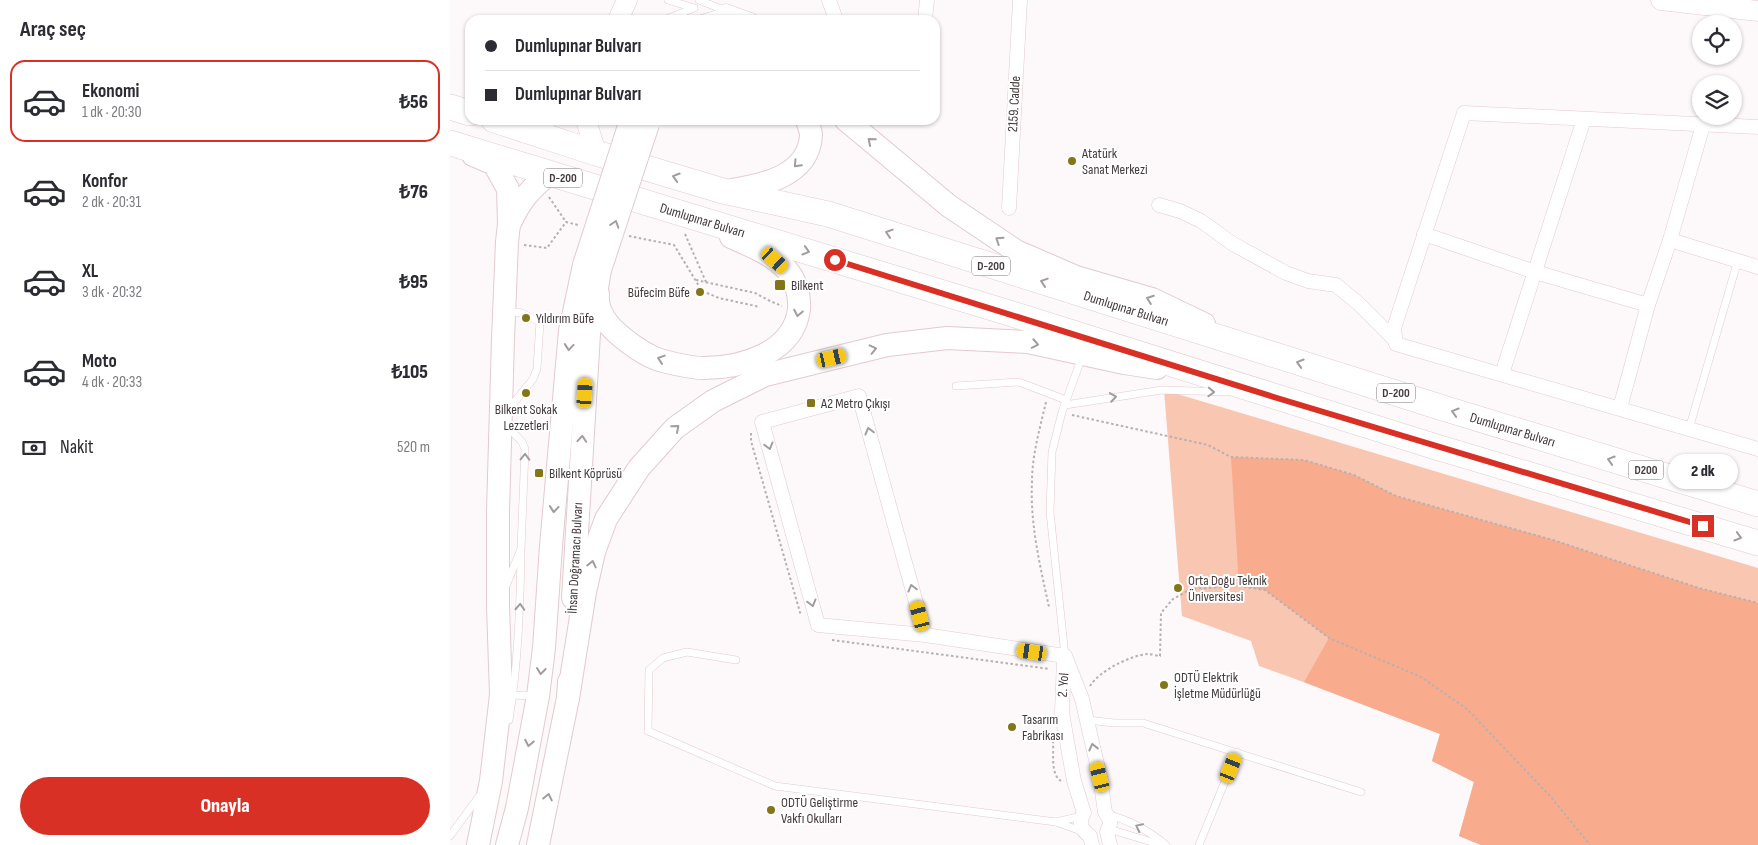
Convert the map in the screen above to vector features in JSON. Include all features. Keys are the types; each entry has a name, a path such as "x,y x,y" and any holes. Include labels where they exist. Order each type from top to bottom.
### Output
{"highway":[{"path":"450,107 465,112"},
{"name":"Dumlupınar Bulvarı","path":"535,125 596,153 723,191 828,214 1535,437 1758,504"},
{"name":"Dumlupınar Bulvarı","path":"450,143 547,182 674,211 1000,310 1277,398 1758,543"}],"main road":[{"path":"507,845 517,808 538,696 544,648 570,331 642,125"},
{"path":"723,191 770,182 786,175 795,168 806,154 811,134 808,125"},
{"path":"852,125 949,206 1016,251 1076,277 1152,299 1257,350"},
{"path":"450,143 494,164 508,189 509,224 504,311 498,511 498,606 507,695 495,778 478,845"},
{"path":"509,224 519,204 533,186 547,182"},
{"path":"592,268 597,304 612,329 641,351 662,361 702,368 725,367 747,362 782,344 798,315 799,302 794,282 788,271 760,251 674,211"},
{"name":"İhsan Doğramacı Bulvarı","path":"538,845 568,698 592,268"},
{"path":"568,698 585,592 594,552 606,519 638,468 675,428 713,401 740,386 765,375 886,345 955,338 1028,342 1124,363 1208,376"}],"street":[{"path":"620,15 627,0"},
{"path":"828,0 834,15"},
{"path":"925,15 926,0"},
{"path":"1661,0 1758,11"},
{"name":"2159. Cadde","path":"1009,208 1022,1"},
{"path":"726,11 737,15"},
{"path":"1692,124 1464,113 1394,328 1396,344 1689,429 1757,446"},
{"path":"1502,374 1584,119"},
{"path":"588,125 596,153"},
{"path":"1620,408 1648,305 1670,240 1703,125 1758,128"},
{"path":"1159,204 1201,221 1233,244 1286,273 1308,281 1336,285 1359,304 1396,340"},
{"path":"1424,234 1535,272 1648,305"},
{"path":"1670,240 1758,266"},
{"path":"925,635 859,396 762,422 812,623 925,635 1065,656"},
{"name":"2. Yol","path":"1065,656 1082,699 1100,777 1108,826"},
{"name":"2. Yol","path":"1065,656 1062,713 1074,781 1083,814 1081,827 1089,838"},
{"path":"1083,814 1092,808 1097,808 1108,826 1099,837 1089,838"}],"lane":[{"path":"668,0 694,8 676,15"},
{"path":"699,0 726,11"},
{"path":"713,15 726,11"},
{"path":"1689,429 1738,260"},
{"path":"504,311 522,313 540,322 537,369 533,379 501,420 522,442 525,449 520,602 507,695 507,731"},
{"path":"1065,656 1050,512 1052,452 1064,406 1084,353"},
{"path":"956,386 1019,382 1064,406 1162,390 1230,393"},
{"path":"1240,394 1277,398"},
{"path":"498,606 521,548"},
{"path":"736,660 686,652 663,658 649,670 648,731 775,786 1056,822 1089,838"},
{"path":"507,695 538,696"},
{"path":"1086,720 1114,723 1143,722 1361,792"},
{"path":"1199,845 1237,752"},
{"path":"450,836 495,778"},
{"path":"484,845 495,778"},
{"path":"1056,822 1083,814"},
{"path":"1108,826 1119,818 1153,834 1164,845"},
{"path":"1108,826 1164,845"}],"path":[{"path":"547,182 566,222"},
{"path":"674,211 691,245 706,282"},
{"path":"694,280 755,293 784,306"},
{"path":"719,298 760,307"},
{"path":"1064,406 1208,444 1231,456 1304,460 1354,475 1396,496 1553,540 1699,588 1758,603"},
{"path":"751,428 751,441 801,615 812,623"},
{"path":"1082,699 1093,681 1119,663 1148,654 1160,656 1161,613 1173,599 1191,589 1239,586 1265,590 1329,638 1421,676 1467,710 1550,796 1590,845"},
{"path":"826,638 1050,669"}],"shaded area":[{"path":"1164,390 1758,568 1758,845 1481,845 1459,836 1474,782 1432,761 1440,734 1259,666 1251,641 1182,616"},
{"path":"1231,457 1304,460 1354,475 1396,496 1553,540 1699,588 1758,603 1758,845 1481,845 1459,836 1474,782 1432,761 1440,734 1304,682 1329,638 1265,590 1239,586"}],"place":[{"name":"Atatürk Sanat Merkezi","path":"1072,161"},
{"name":"Bilkent","path":"780,285"},
{"name":"Büfecim Büfe","path":"700,292"},
{"name":"Yıldırım Büfe","path":"526,318"},
{"name":"Bilkent Sokak Lezzetleri","path":"526,393"},
{"name":"A2 Metro Çıkışı","path":"811,403"},
{"name":"Bilkent Köprüsü","path":"539,473"},
{"name":"Orta Doğu Teknik Üniversitesi","path":"1178,588"},
{"name":"ODTÜ Elektrik İşletme Müdürlüğü","path":"1164,685"},
{"name":"Tasarım Fabrikası","path":"1012,727"},
{"name":"ODTÜ Geliştirme Vakfı Okulları","path":"771,810"}],"route":[{"path":"835,260 1433,446 1703,526"}]}
